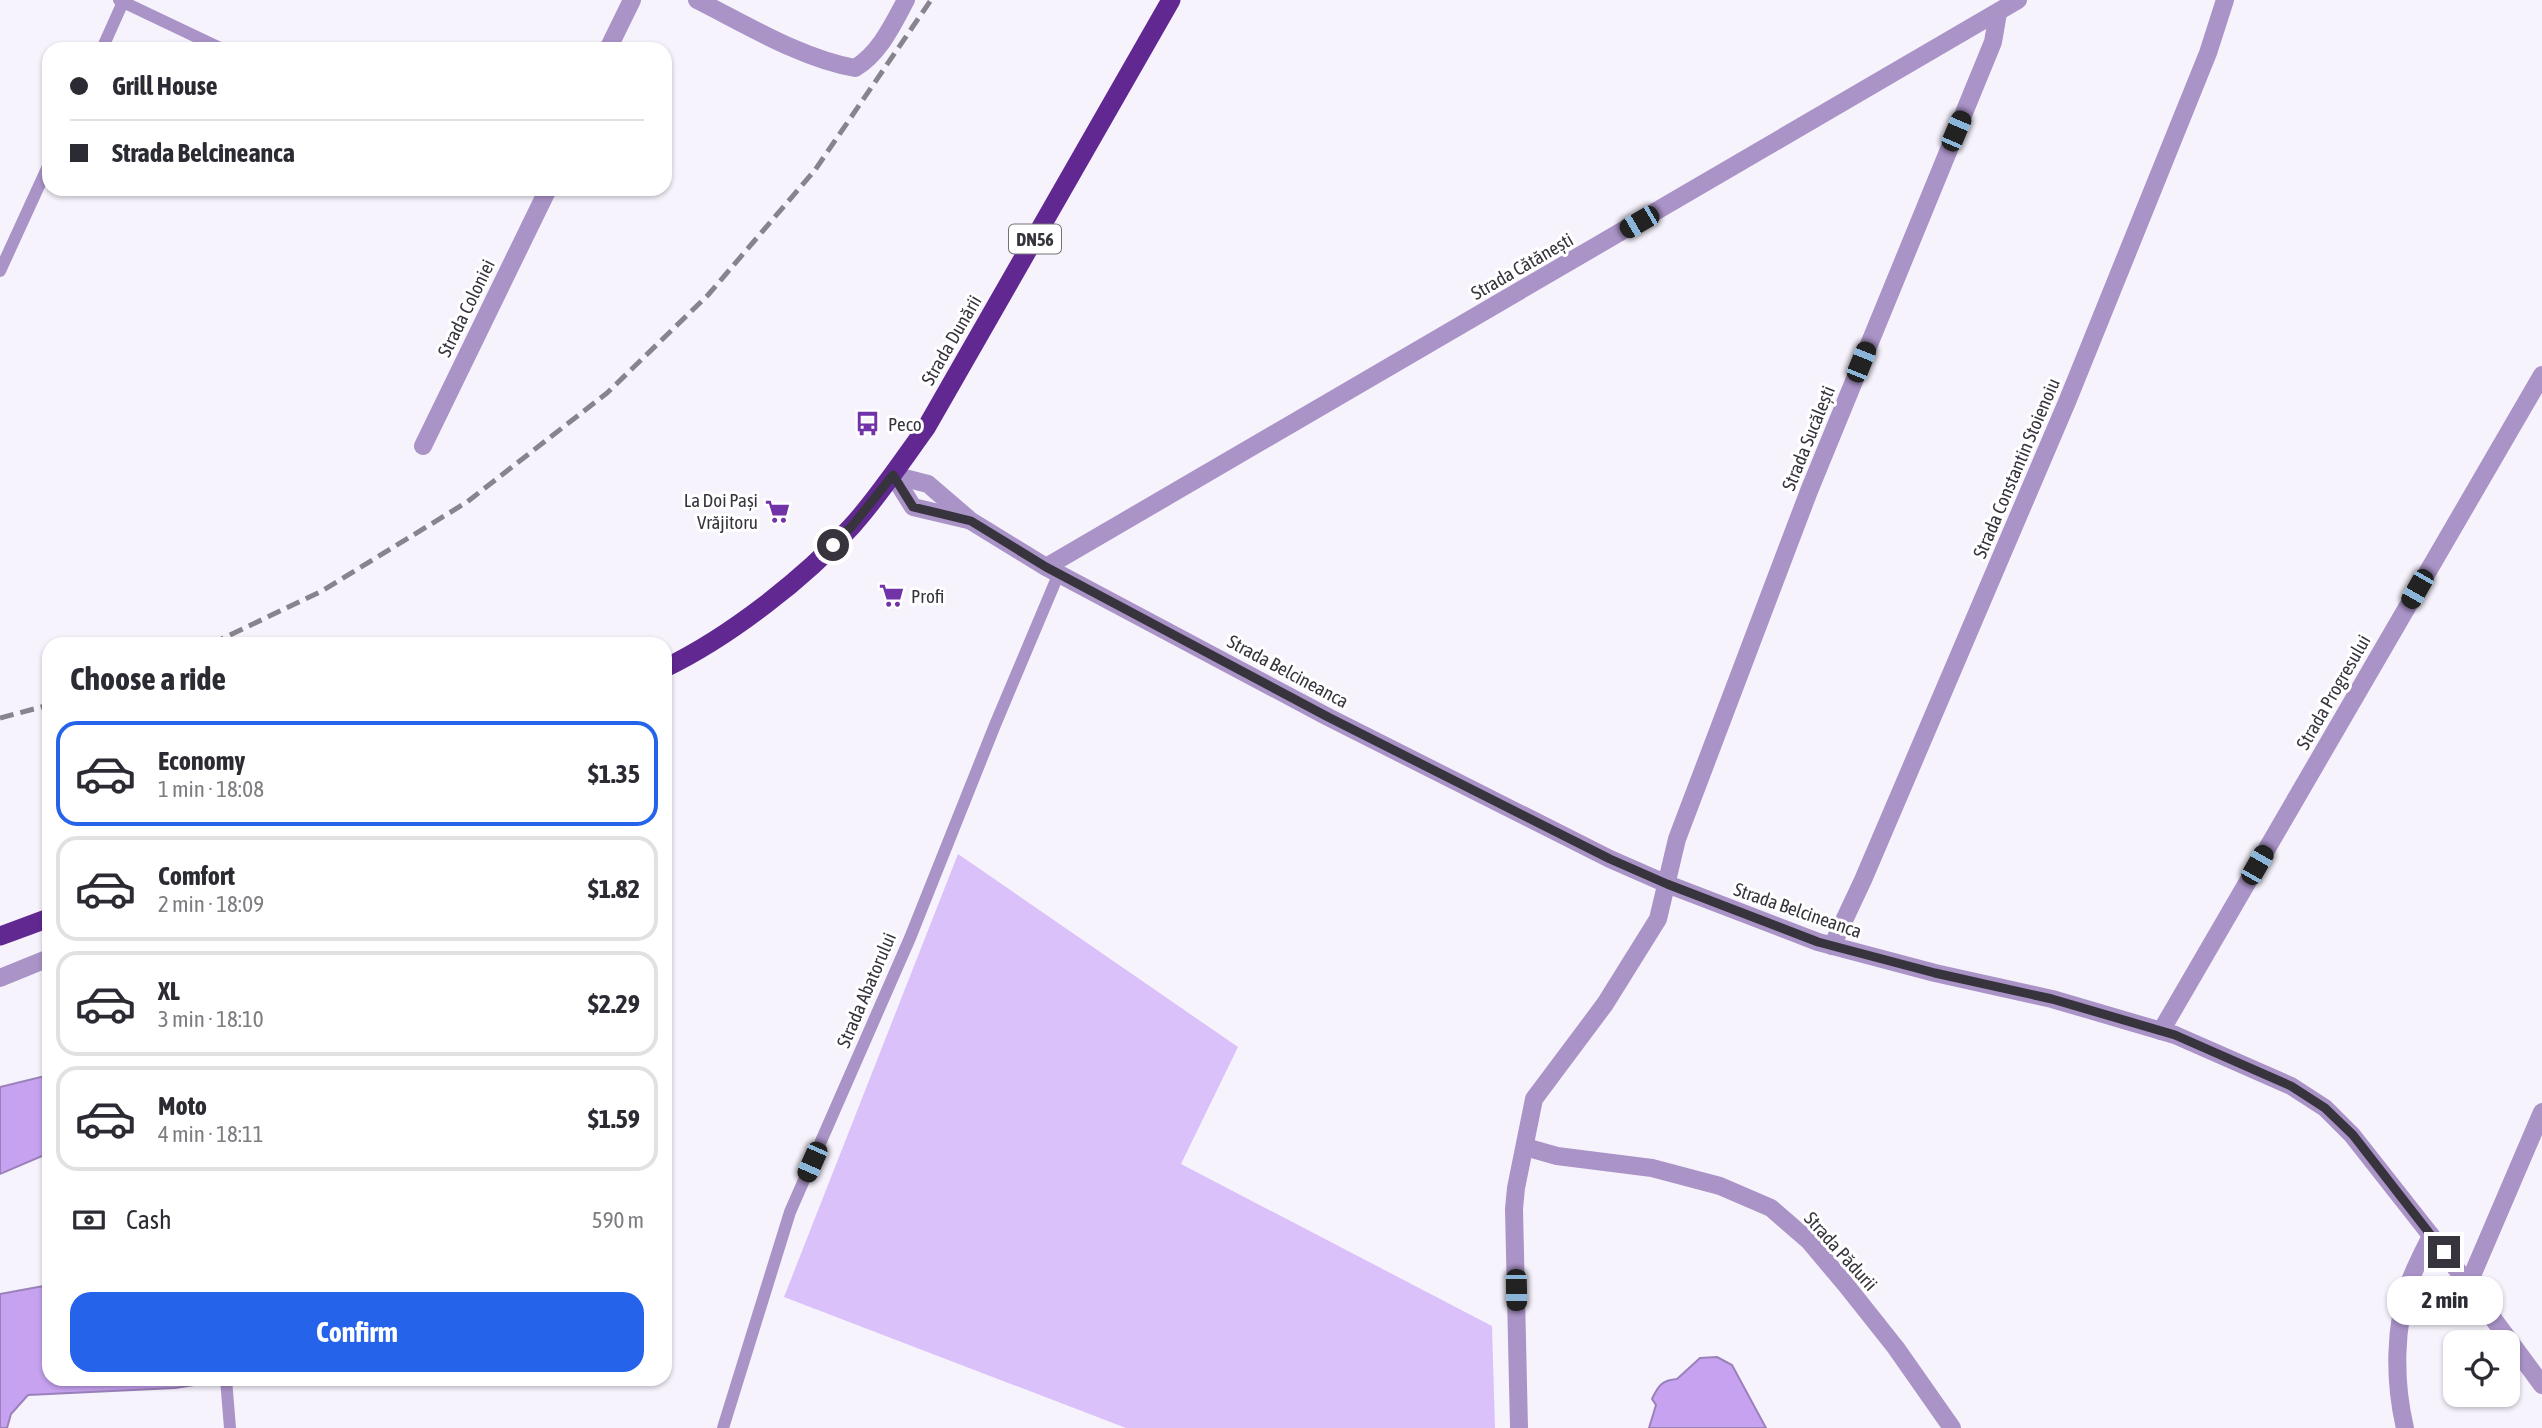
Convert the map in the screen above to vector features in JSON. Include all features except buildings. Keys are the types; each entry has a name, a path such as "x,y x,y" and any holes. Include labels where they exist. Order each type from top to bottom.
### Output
{"highway":[{"name":"Strada Dunării","path":"672,664 716,639 814,564 852,526 893,475 933,417 1171,0"},
{"path":"0,936 42,921"}],"street":[{"path":"611,42 632,0"},
{"path":"697,0 781,42 837,65 855,68 867,61 888,33 906,0"},
{"name":"Strada Cătănești","path":"1052,570 2018,0"},
{"name":"Strada Constantin Stoienoiu","path":"1832,946 1863,880 2067,402 2208,53 2225,0"},
{"name":"Strada Sucălești","path":"1519,1428 1514,1209 1534,1099 1605,1004 1658,919 1678,839 1809,491 1993,42 1998,13"},
{"name":"Strada Coloniei","path":"423,446 545,196"},
{"name":"Strada Progresului","path":"2161,1031 2542,375"},
{"name":"Strada Belcineanca","path":"893,475 913,507 971,521"},
{"name":"Strada Belcineanca","path":"893,475 928,484 971,521 1052,570 1328,717 1610,859 1667,884 1832,946 1935,973 2052,999 2161,1031 2291,1086 2325,1108 2353,1135 2542,1385"},
{"path":"0,978 42,960"},
{"path":"2468,1285 2542,1112"},
{"name":"Strada Pădurii","path":"1525,1147 1557,1156 1663,1171 1720,1186 1771,1208 1809,1241 1846,1285 1896,1348 1952,1428"},
{"path":"2405,1428 2399,1382 2399,1326 2410,1281 2431,1236"}],"lane":[{"path":"105,42 121,1 207,42"},
{"path":"0,271 42,179"},
{"name":"Strada Abatorului","path":"723,1428 790,1212 910,938 995,725 1052,570"},
{"path":"227,1386 230,1428"}],"shaded area":[{"path":"958,854 1238,1047 1181,1164 1492,1326 1495,1428 1126,1428 784,1297"},
{"path":"42,1077 42,1156 0,1174 0,1087"},
{"path":"42,1286 42,1386 188,1386 28,1395 11,1414 7,1428 0,1428 0,1294"},
{"path":"1717,1357 1732,1365 1766,1428 1649,1428 1656,1405 1652,1399 1661,1384 1677,1379 1700,1358"}],"railway":[{"path":"226,637 322,591 467,502 607,393 708,295 815,170 931,0"},
{"path":"0,718 42,707"}],"place":[{"name":"Peco","path":"868,424"},
{"name":"La Doi Pași Vrăjitoru","path":"778,511"},
{"name":"Profi","path":"891,596"}],"route":[{"path":"833,545 893,475 913,507 971,521 1046,567 1328,717 1610,859 1667,884 1818,942 1935,973 2052,999 2175,1035 2251,1068 2291,1086 2325,1108 2353,1135 2444,1252"}]}
